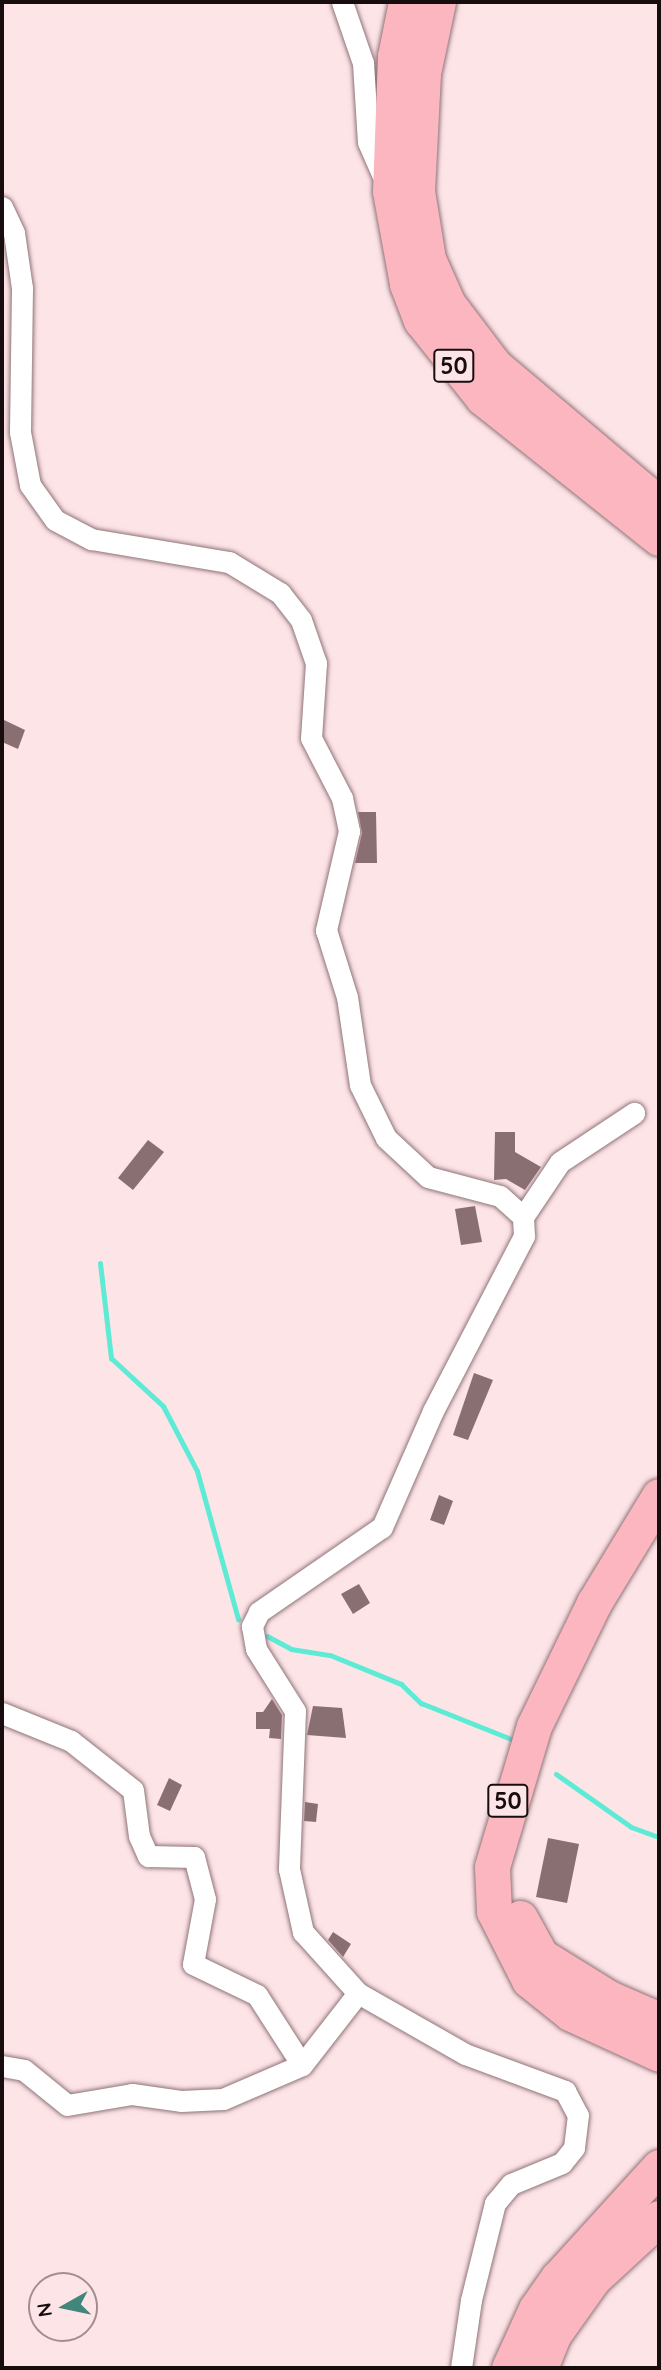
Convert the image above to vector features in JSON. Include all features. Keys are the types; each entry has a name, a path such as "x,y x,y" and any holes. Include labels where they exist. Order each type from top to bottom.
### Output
{"highway":[{"name":"50","path":"406,2 404,116 428,259 448,304 495,366 659,505"},
{"name":"50","path":"438,2 404,116 390,191 407,284 421,320 450,362 483,398 659,538"},
{"name":"50","path":"659,1496 601,1591 534,1726 492,1867 494,1911 530,1980 570,2013 659,2054"},
{"name":"50","path":"659,1532 577,1677 540,1768 515,1855 514,1899 523,1930 541,1956 599,1992 659,2020"},
{"path":"509,2368 530,2320 558,2278 659,2167"},
{"path":"540,2368 554,2334 593,2279 659,2218"}],"street":[{"path":"342,2 363,63 368,142 390,191"},
{"path":"2,207 14,233 22,288 20,432 30,485 55,520 91,539 229,562 280,593 301,620 316,663 311,738 342,798 349,831 326,930 347,998 360,1085 386,1138 428,1177 500,1196 523,1217"},
{"path":"461,2368 471,2300 495,2203 511,2184 562,2163 576,2140 578,2115 565,2091 465,2054 358,1993 314,1947 295,1913 289,1869 295,1711 256,1648 253,1626 259,1612 383,1527 433,1410 524,1236 523,1217 560,1162 634,1113"},
{"path":"2,1713 71,1741 133,1790 139,1836 148,1856 194,1857 205,1899 193,1964 257,1996 302,2065"},
{"path":"2,2066 24,2070 60,2102 75,2106 132,2094 181,2101 223,2099 302,2065 358,1993"}],"building":[{"path":"2,719 25,730 18,749 2,742"},
{"path":"358,812 376,812 377,863 355,863 362,833"},
{"path":"495,1132 515,1132 515,1152 541,1167 525,1190 506,1179 494,1180"},
{"path":"148,1140 164,1152 133,1190 118,1178"},
{"path":"475,1206 482,1242 461,1245 455,1209"},
{"path":"474,1373 493,1380 468,1440 453,1435"},
{"path":"439,1495 453,1501 444,1525 430,1520"},
{"path":"359,1584 370,1603 353,1614 341,1594"},
{"path":"272,1699 282,1715 281,1739 269,1738 270,1729 256,1729 256,1712 263,1712"},
{"path":"313,1706 342,1708 346,1738 307,1735"},
{"path":"169,1778 182,1785 170,1811 157,1805"},
{"path":"305,1802 318,1804 316,1822 304,1821"},
{"path":"548,1838 579,1844 567,1903 536,1897"},
{"path":"333,1932 351,1944 343,1957 328,1940"}],"waterway":[{"path":"100,1263 111,1358 163,1406 197,1471 238,1619"},
{"path":"267,1636 291,1649 330,1655 401,1684 421,1703 511,1739"},
{"path":"556,1774 631,1827 659,1837"}]}
